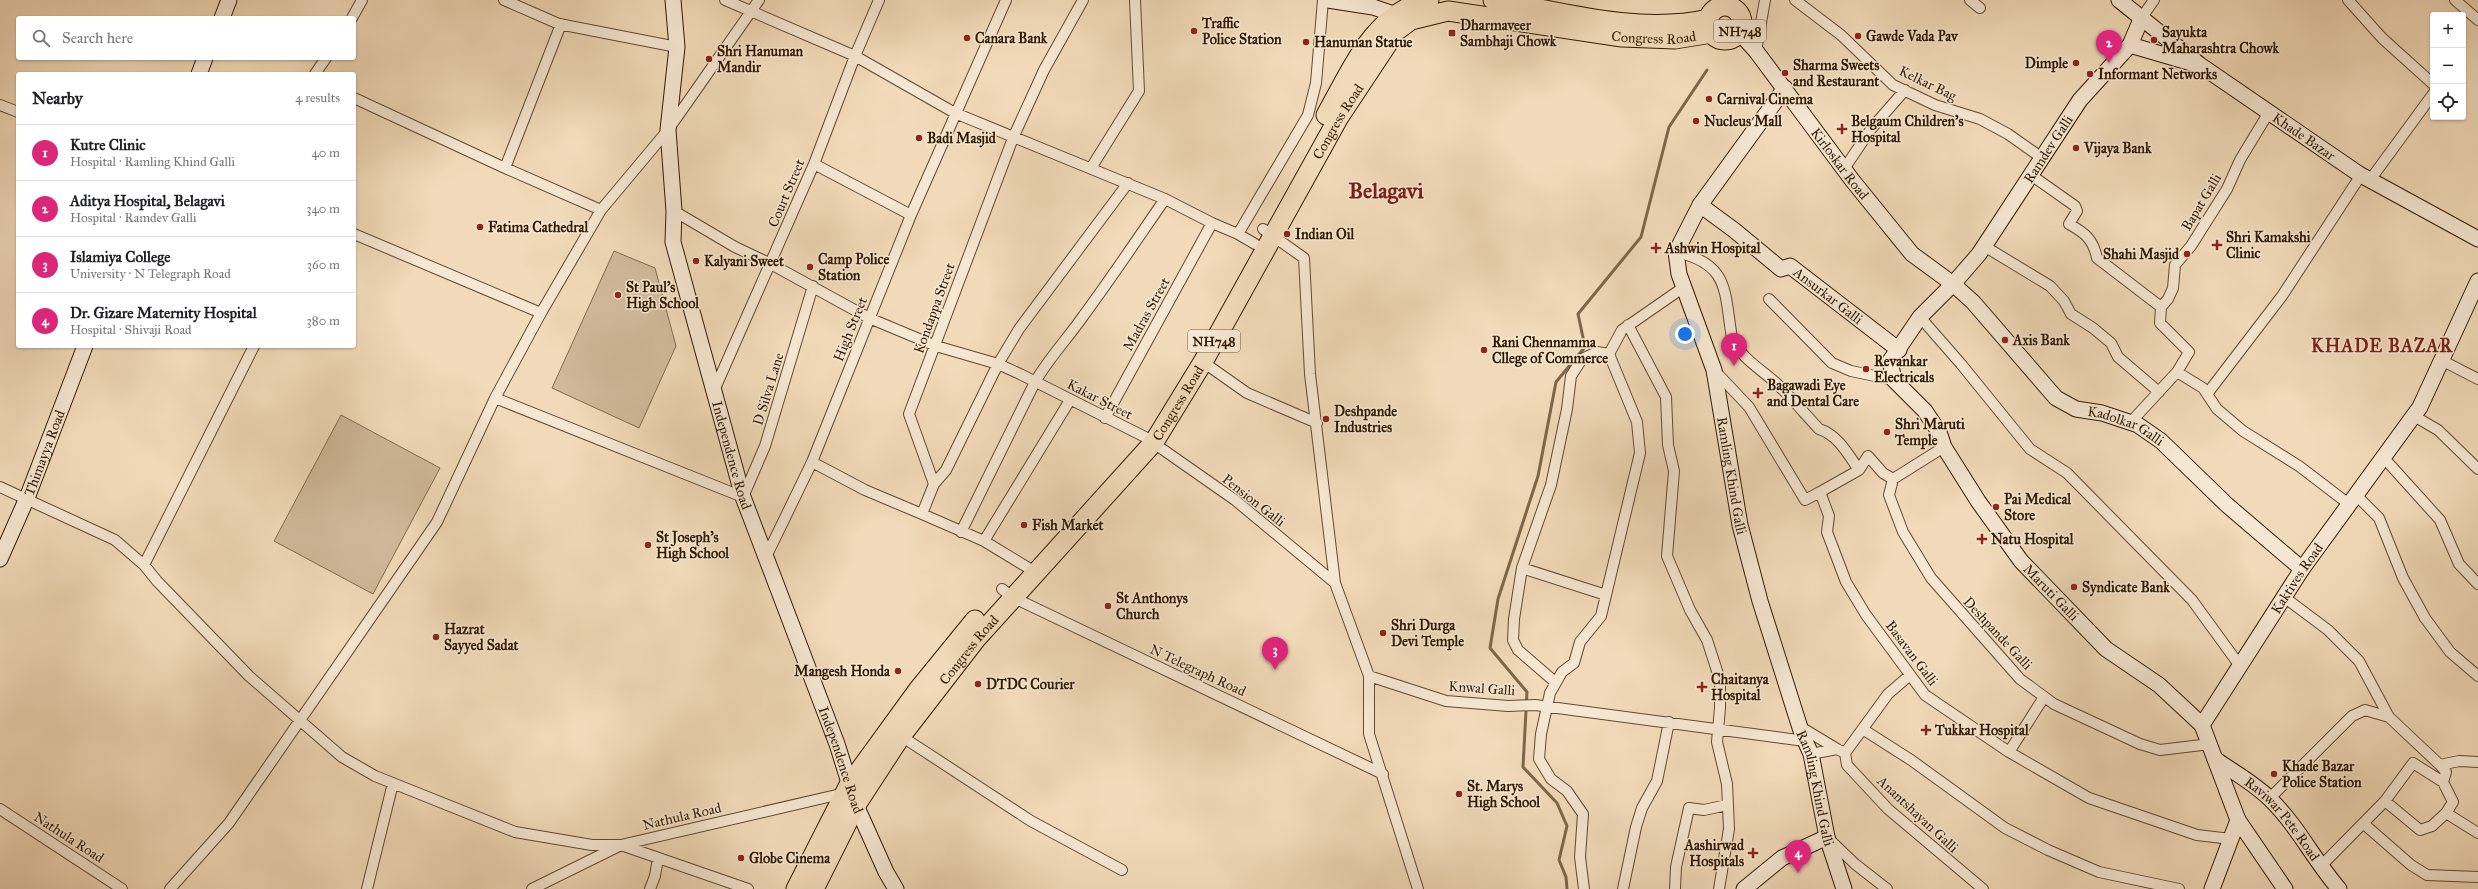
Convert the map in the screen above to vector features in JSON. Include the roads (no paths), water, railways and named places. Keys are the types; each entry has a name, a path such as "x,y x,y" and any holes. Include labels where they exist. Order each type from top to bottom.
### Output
{"highway":[{"name":"Congress Road","path":"1149,439 1189,365 1264,236 1368,43 1429,0"},
{"name":"Congress Road","path":"1493,0 1613,22 1710,26"},
{"name":"NH748","path":"1734,5 1742,22 1739,32 1729,39 1723,39 1710,26 1717,8 1734,5"},
{"name":"Congress Road","path":"1403,17 1448,11 1622,38 1675,39 1710,26"},
{"name":"Congress Road","path":"796,889 850,794 918,690 1149,439 1203,362 1264,236"},
{"name":"Congress Road","path":"814,889 850,794 901,736 976,639 1007,593"}],"street":[{"path":"223,16 229,0"},
{"path":"353,16 362,0"},
{"path":"504,0 561,24 677,47"},
{"name":"Independence Road","path":"673,0 677,47 668,130 674,211 673,242 713,395 742,497 837,744 850,794 886,872 896,889"},
{"path":"725,0 854,56 955,113 1013,138 1128,183 1238,234 1264,236 1304,258 1310,374 1335,583 1369,676 1369,734 1383,774 1418,889"},
{"path":"170,889 229,823 437,522 495,398 541,313 601,210 668,130 759,0"},
{"name":"Court Street","path":"713,395 814,164 854,56 879,0"},
{"name":"High Street","path":"766,557 812,462 911,215 1006,0"},
{"name":"Kondappa Street","path":"934,484 909,414 936,346 989,197 1013,138 1044,70 1083,0"},
{"path":"1091,168 1139,91 1135,0"},
{"path":"1238,234 1308,115 1316,84 1324,0"},
{"path":"1328,0 1372,7 1403,17"},
{"path":"1756,50 1765,0"},
{"name":"Kelkar Bag","path":"1795,0 1841,35 1893,85 1935,105 1980,119 2008,134 2042,158"},
{"path":"1970,0 1980,8"},
{"name":"Khade Bazar","path":"2119,0 2142,16 2200,65 2365,177 2478,239"},
{"path":"2142,16 2154,0"},
{"path":"2348,0 2382,38 2430,81"},
{"path":"2455,0 2478,20"},
{"name":"Ramdev Galli","path":"1899,350 1920,317 1953,284 1984,246 2080,100 2130,45 2142,16"},
{"path":"505,168 561,24"},
{"name":"Kirloskar Road","path":"1739,32 1756,50 1844,169 1912,254 1953,284"},
{"path":"2130,45 2200,65"},
{"path":"200,72 204,60"},
{"path":"316,72 325,60"},
{"path":"1785,88 1700,205 1676,252 1697,256 1715,269 1722,281 1732,338 1736,346 1753,365 1774,382 1819,429 1829,432 1840,443 1859,470"},
{"path":"1844,169 1871,129 1905,90"},
{"path":"2207,394 2282,296 2365,177 2430,98"},
{"path":"356,99 505,168 601,210"},
{"path":"0,105 16,111"},
{"name":"Bapat Galli","path":"2161,306 2168,299 2172,288 2175,265 2191,246 2227,189 2240,160 2269,112"},
{"path":"814,164 911,215"},
{"path":"2031,175 2075,206 2077,211 2069,224 2088,235 2095,247 2097,258 2161,306 2160,323 2189,352 2177,372 2130,423"},
{"path":"922,514 934,484 953,458 998,364 1020,329 1128,183"},
{"path":"961,532 1035,382 1047,362 1058,351 1095,300 1165,199"},
{"name":"Ansurkar Galli","path":"1700,205 1734,230 1782,269 1790,266 1899,350"},
{"name":"Kakar Street","path":"674,211 734,247 813,286 869,318 936,346 998,364 1149,439"},
{"name":"Madras Street","path":"1105,418 1212,223"},
{"path":"356,235 541,313"},
{"path":"1984,246 2050,286 2064,302 2071,314 2093,328 2111,343 2118,357 2159,392"},
{"name":"Ramling Khind Galli","path":"1676,252 1679,274 1714,370 1740,525 1760,601 1799,726 1808,748 1827,837 1844,889"},
{"name":"Kaktives Road","path":"2202,725 2302,569 2354,500 2420,407 2441,360 2473,302 2478,281"},
{"name":"Kadolkar Galli","path":"1953,284 1972,302 2056,398 2076,409 2102,413 2138,425 2161,441 2227,505 2302,569"},
{"name":"D Silva Lane","path":"742,497 765,446 813,286"},
{"path":"1609,354 1622,330 1684,287"},
{"path":"1769,299 1832,363 1851,371 1894,380 1890,361 1899,350"},
{"path":"1920,317 1961,364 2030,450 2067,473 2192,600 2240,666"},
{"path":"1628,325 1666,397 1668,445 1674,472 1667,556 1690,610 1707,640 1720,680 1720,708 1717,728 1717,742 1727,784 1729,829 1719,889"},
{"name":"Thimayya Road","path":"0,558 27,498 84,348"},
{"path":"144,565 253,348"},
{"path":"1555,682 1518,650 1513,640 1522,568 1551,485 1567,409 1571,376 1582,359 1597,352 1609,354"},
{"path":"1584,889 1580,857 1583,814 1567,791 1551,779 1539,759 1541,734 1550,693 1562,672 1574,663 1580,642 1601,616 1640,453 1637,422 1609,354"},
{"path":"2441,360 2478,379"},
{"path":"1203,362 1247,393 1317,423"},
{"path":"1714,370 1749,407 1805,500 1859,470 1868,456 1883,473 1893,479 1944,447"},
{"path":"2177,372 2203,388 2217,409 2243,431 2354,500 2379,518 2403,578 2425,618 2450,652 2478,676"},
{"name":"Maruti Galli","path":"1894,380 1925,411 1939,432 1944,447 1978,501 2021,560 2106,649 2159,685 2202,725"},
{"path":"495,398 742,497"},
{"path":"984,541 1070,400"},
{"path":"2414,416 2438,430 2478,469"},
{"name":"Pension Galli","path":"1149,439 1235,500 1335,583"},
{"path":"2384,458 2440,520 2459,564 2478,584"},
{"path":"812,462 865,490 984,541 1030,569"},
{"name":"Deshpande Galli","path":"1893,479 1889,495 1900,525 1931,578 2020,679 2054,704 2140,744 2160,750 2210,744"},
{"path":"0,487 27,498 116,540 144,565 157,581 249,676 342,757 394,783 515,832 592,845 621,845 748,889"},
{"name":"Basavan Galli","path":"1820,492 1829,516 1827,532 1846,582 1866,615 1925,695 2009,752 2089,798 2197,835 2231,838"},
{"path":"1522,568 1606,595"},
{"name":"N Telegraph Road","path":"1007,593 1383,774"},
{"path":"2284,597 2328,630 2359,661 2389,717 2446,772 2443,782"},
{"path":"1799,726 1841,751 1864,730 1888,694 1910,675"},
{"name":"Knwal Galli","path":"1369,676 1446,701 1508,706 1548,706 1717,728 1808,748 1841,751"},
{"path":"2009,752 2044,697"},
{"path":"2270,798 2352,716 2365,710 2389,717"},
{"path":"1623,889 1636,827 1642,808 1657,781 1669,722"},
{"path":"2202,725 2238,820 2285,889"},
{"path":"1864,730 1911,760 2006,828 2048,850 2099,872 2179,889"},
{"path":"901,736 1031,821 1122,870"},
{"name":"Anantshayan Galli","path":"1841,751 1847,765 1888,809 1983,889"},
{"name":"Raviwar Pete Road","path":"2215,759 2270,798 2298,833 2320,867 2339,889"},
{"path":"2440,765 2459,761 2478,762"},
{"path":"2320,867 2385,801 2413,764 2443,782 2454,802 2446,813 2432,826 2420,830 2385,801"},
{"path":"367,889 394,783"},
{"name":"Nathula Road","path":"532,889 621,845 850,794"},
{"path":"1675,889 1676,867 1689,808 1704,810 1727,805"},
{"name":"Nathula Road","path":"0,809 122,889"},
{"path":"2446,813 2478,833"},
{"path":"2212,889 2238,820"},
{"path":"2364,824 2411,865 2427,875 2478,877"},
{"path":"1744,889 1782,858 1827,837 1855,864 1886,889"},
{"path":"650,889 655,876 658,858"}],"waterway":[{"path":"1567,889 1566,877 1559,860 1567,826 1557,803 1523,767 1527,692 1490,648 1498,599 1538,476 1556,382 1585,347 1578,314 1641,237 1669,127 1707,70"}],"place":[{"name":"Traffic Police Station","path":"1194,31"},
{"name":"Dharmaveer Sambhaji Chowk","path":"1452,33"},
{"name":"Gawde Vada Pav","path":"1858,36"},
{"name":"Canara Bank","path":"967,38"},
{"name":"Sayukta Maharashtra Chowk","path":"2154,40"},
{"name":"Hanuman Statue","path":"1306,42"},
{"name":"Shri Hanuman Mandir","path":"709,59"},
{"name":"Dimple","path":"2076,63"},
{"name":"Aditya Hospital, Belagavi","path":"2109,63"},
{"name":"Sharma Sweets and Restaurant","path":"1785,73"},
{"name":"Informant Networks","path":"2090,74"},
{"name":"Carnival Cinema","path":"1709,99"},
{"name":"Nucleus Mall","path":"1696,121"},
{"name":"Belgaum Children's Hospital","path":"1842,129"},
{"name":"Badi Masjid","path":"919,138"},
{"name":"Vijaya Bank","path":"2076,148"},
{"name":"Fatima Cathedral","path":"480,227"},
{"name":"Indian Oil","path":"1287,234"},
{"name":"Shri Kamakshi Clinic","path":"2217,245"},
{"name":"Ashwin Hospital","path":"1656,248"},
{"name":"Shahi Masjid","path":"2187,254"},
{"name":"Kalyani Sweet","path":"696,261"},
{"name":"Camp Police Station","path":"810,267"},
{"name":"St Paul's High School","path":"618,295"},
{"name":"Axis Bank","path":"2005,340"},
{"name":"Rani Chennamma Cllege of Commerce","path":"1484,350"},
{"name":"Kutre Clinic","path":"1734,366"},
{"name":"Revankar Electricals","path":"1866,369"},
{"name":"Bagawadi Eye and Dental Care","path":"1758,393"},
{"name":"Deshpande Industries","path":"1326,419"},
{"name":"Shri Maruti Temple","path":"1887,432"},
{"name":"Pai Medical Store","path":"1996,507"},
{"name":"Fish Market","path":"1024,525"},
{"name":"Natu Hospital","path":"1982,539"},
{"name":"St Joseph's High School","path":"648,545"},
{"name":"Syndicate Bank","path":"2074,587"},
{"name":"St Anthonys Church","path":"1108,606"},
{"name":"Shri Durga Devi Temple","path":"1383,633"},
{"name":"Hazrat Sayyed Sadat","path":"436,637"},
{"name":"Islamiya College","path":"1275,670"},
{"name":"Mangesh Honda","path":"898,671"},
{"name":"DTDC Courier","path":"978,684"},
{"name":"Chaitanya Hospital","path":"1702,687"},
{"name":"Tukkar Hospital","path":"1926,730"},
{"name":"Khade Bazar Police Station","path":"2274,774"},
{"name":"St. Marys High School","path":"1459,794"},
{"name":"Aashirwad Hospitals","path":"1753,853"},
{"name":"Globe Cinema","path":"741,858"},
{"name":"Dr. Gizare Maternity Hospital","path":"1798,873"}],"district":[{"name":"Belagavi","path":"1386,190"},
{"name":"KHADE BAZAR","path":"2382,346"}]}
